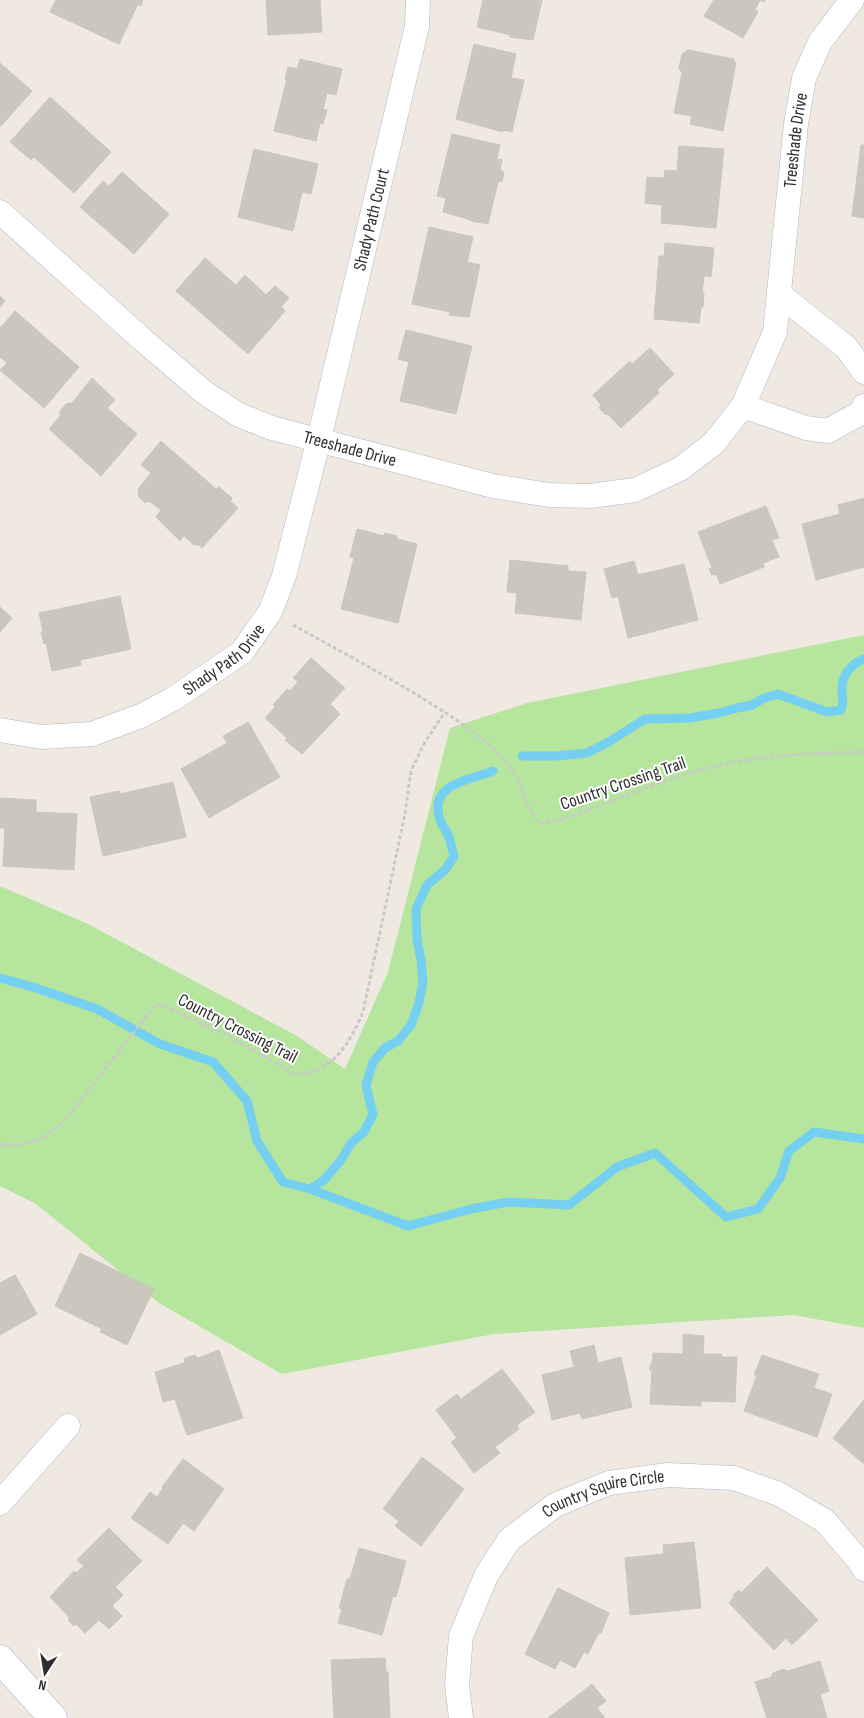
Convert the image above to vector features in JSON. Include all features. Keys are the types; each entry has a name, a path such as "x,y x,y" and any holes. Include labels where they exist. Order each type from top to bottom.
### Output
{"main road":[{"path":"0,1659 53,1718"}],"street":[{"name":"Shady Path Court","path":"319,439 417,26 418,0"},
{"name":"Treeshade Drive","path":"0,212 142,340 205,393 239,415 272,428 493,486 549,495 590,496 635,490 680,469 713,444 743,406 775,332 796,124 804,78 820,42 852,0"},
{"path":"780,295 846,346 864,372"},
{"path":"743,406 806,428 828,431 862,412 864,406"},
{"name":"Shady Path Drive","path":"0,730 42,737 92,734 143,715 173,699 242,652 270,612 284,576 319,439"},
{"path":"0,1503 68,1426"},
{"name":"Country Squire Circle","path":"461,1718 457,1685 461,1636 486,1576 509,1540 555,1505 609,1483 668,1474 734,1478 779,1494 825,1521 864,1569"}],"path":[{"name":"Country Crossing Trail","path":"270,612 353,657 444,712 485,740 512,769 539,823 572,816 644,788 716,766 787,754 864,752"},
{"name":"Country Crossing Trail","path":"0,1144 18,1146 43,1138 63,1122 152,1008 157,1005 165,1006 224,1033 295,1074 309,1074 326,1066 354,1035 363,1012 405,814 411,771 425,742 444,712"}],"green space":[{"path":"864,635 864,1328 793,1315 494,1334 282,1374 159,1303 36,1204 0,1186 0,886 88,924 297,1036 345,1069 388,972 450,728 527,703"}],"building":[{"path":"56,0 143,0 141,6 138,4 119,44 50,12"},
{"path":"266,0 320,0 322,32 268,35"},
{"path":"483,0 542,0 533,40 510,37 511,35 477,27"},
{"path":"714,0 760,0 755,10 758,12 743,38 704,16"},
{"path":"474,44 516,54 511,78 524,80 512,132 503,130 503,132 456,119"},
{"path":"688,50 734,59 736,63 723,131 690,124 692,116 674,113 682,73 679,68 682,54"},
{"path":"300,59 342,69 336,95 327,93 323,109 327,110 323,124 320,123 316,141 274,131 287,79 285,79 288,67 297,69"},
{"path":"0,63 32,91 0,127"},
{"path":"50,97 111,152 74,193 34,157 31,160 10,142"},
{"path":"452,134 500,145 497,159 502,160 500,169 504,173 502,181 498,182 488,224 443,212 446,198 437,196"},
{"path":"861,145 864,145 864,218 852,216"},
{"path":"679,146 724,149 716,228 661,223 662,205 645,203 647,177 664,178 665,170 677,171"},
{"path":"254,149 318,164 311,194 302,192 293,231 238,217"},
{"path":"122,172 169,214 134,254 80,207 103,181 109,186"},
{"path":"429,227 473,237 467,262 480,265 469,317 449,315 450,312 412,304"},
{"path":"665,243 714,248 711,277 704,276 703,307 701,307 699,323 654,319 659,256 664,256"},
{"path":"205,258 236,285 245,275 266,295 275,286 289,298 281,307 285,311 248,354 176,291"},
{"path":"0,296 5,301 0,307"},
{"path":"15,311 79,367 44,408 0,370 7,363 0,357 0,328"},
{"path":"406,330 472,346 456,414 400,401 409,362 398,359"},
{"path":"650,348 674,374 657,390 659,393 621,428 608,414 606,415 599,408 601,405 593,395 630,361 632,364"},
{"path":"92,378 115,400 107,408 137,434 101,476 49,429 60,416 60,411 66,404 72,403"},
{"path":"161,441 216,489 219,487 232,498 230,501 238,508 202,548 199,545 194,545 185,537 185,534 180,541 156,517 161,510 149,501 145,503 139,497 138,489 151,473 141,465"},
{"path":"864,498 864,567 816,580 802,524 840,514 838,505"},
{"path":"766,506 779,538 772,540 779,557 763,563 764,567 720,584 716,574 712,575 709,569 712,568 698,532"},
{"path":"357,529 384,536 385,533 397,536 397,539 417,544 398,623 341,609 354,558 350,557"},
{"path":"510,560 568,566 568,571 586,572 581,620 515,613 517,593 507,592"},
{"path":"634,561 638,575 684,564 698,620 628,638 618,596 612,598 604,569"},
{"path":"120,596 131,649 80,660 81,665 52,671 46,643 44,644 41,632 43,631 39,613"},
{"path":"0,607 12,618 0,632"},
{"path":"311,658 345,688 330,704 340,714 302,754 285,740 287,738 265,718 287,689 290,691 298,682 293,678"},
{"path":"248,722 280,777 209,818 181,769 227,743 223,736"},
{"path":"173,782 186,837 103,856 90,797 119,791 120,794"},
{"path":"0,798 36,800 36,812 77,814 74,870 3,866 5,828 0,828"},
{"path":"80,1253 154,1289 127,1345 100,1332 102,1329 55,1306"},
{"path":"15,1275 37,1314 0,1335 0,1283"},
{"path":"683,1334 704,1336 703,1354 722,1354 721,1357 737,1357 735,1402 701,1401 701,1406 650,1404 652,1370 650,1370 650,1364 652,1364 653,1353 683,1354"},
{"path":"594,1345 598,1363 621,1357 632,1407 582,1419 580,1413 552,1420 542,1375 574,1367 570,1351"},
{"path":"219,1350 243,1418 187,1435 175,1399 163,1402 155,1372 184,1363 185,1358 195,1355 198,1358"},
{"path":"762,1355 819,1374 814,1388 832,1394 817,1437 744,1411"},
{"path":"502,1369 535,1412 517,1425 519,1429 495,1447 500,1453 474,1473 451,1442 457,1438 436,1410 457,1394 461,1399"},
{"path":"864,1400 864,1464 833,1438"},
{"path":"422,1457 464,1489 421,1546 395,1526 399,1521 383,1509"},
{"path":"183,1459 224,1489 194,1531 183,1523 168,1544 131,1518 150,1492 157,1497 162,1487"},
{"path":"109,1528 142,1561 115,1587 123,1595 112,1606 122,1616 109,1629 99,1620 85,1633 76,1624 74,1626 68,1620 70,1618 50,1597 74,1571 76,1573 84,1566 77,1560"},
{"path":"694,1542 701,1608 630,1615 625,1558 664,1554 663,1545"},
{"path":"359,1548 406,1561 396,1597 393,1596 382,1635 338,1623 342,1609 339,1608 347,1579 350,1579"},
{"path":"767,1567 818,1620 792,1645 786,1638 774,1650 729,1603 734,1597 733,1595 739,1590 741,1593"},
{"path":"558,1588 609,1613 601,1633 598,1634 588,1654 584,1652 575,1668 560,1660 555,1669 525,1654"},
{"path":"385,1658 386,1672 388,1672 390,1718 334,1718 331,1660"},
{"path":"820,1661 829,1691 820,1694 827,1718 767,1718 755,1682 771,1677 773,1673 783,1669 788,1671"},
{"path":"592,1684 606,1701 597,1708 605,1718 548,1718"}],"waterway":[{"path":"522,756 557,756 587,753 645,719 690,718 719,713 752,705 764,698 778,694 827,712 841,710 844,677 852,666 864,659"},
{"path":"310,1189 325,1179 341,1160 351,1143 363,1133 373,1115 366,1085 373,1062 385,1048 398,1041 411,1025 419,1003 423,981 417,939 416,909 427,885 445,870 454,856 449,837 440,820 438,808 440,799 445,791 452,786 493,771"},
{"path":"0,978 97,1009 160,1044 213,1062 247,1101 257,1141 283,1182 310,1189 408,1226 471,1209 508,1202 569,1205 617,1167 655,1153 726,1217 758,1209 780,1178 789,1151 814,1132 864,1139"}]}
